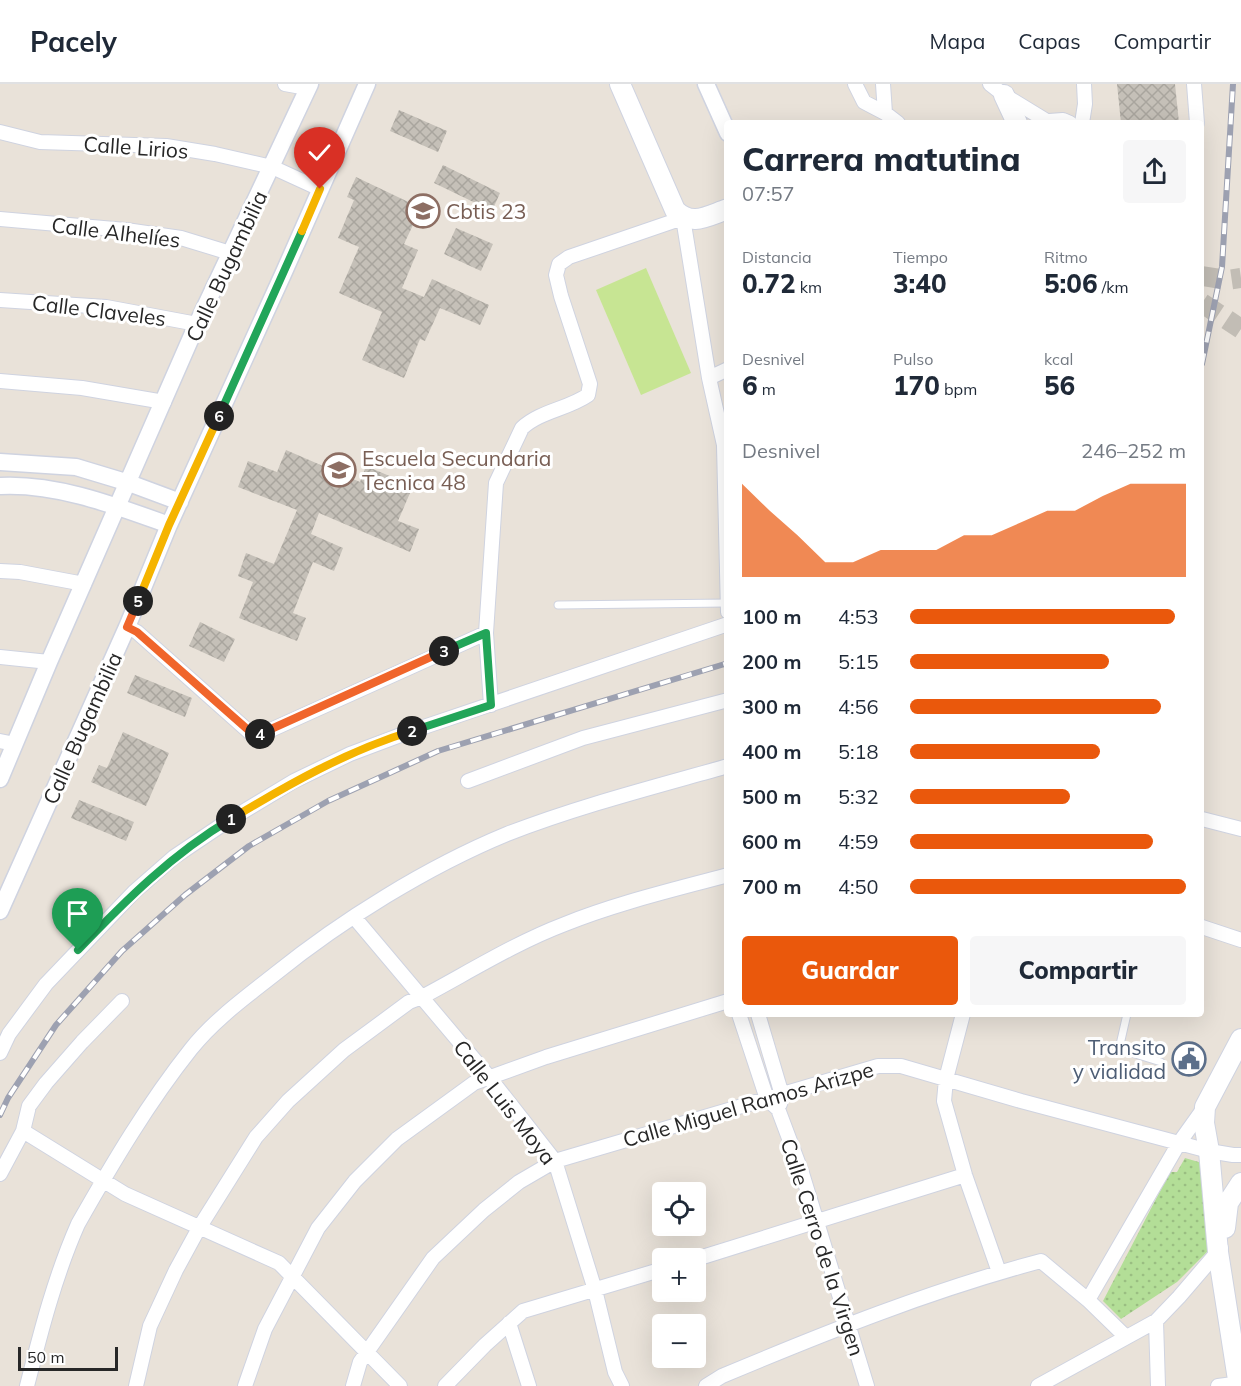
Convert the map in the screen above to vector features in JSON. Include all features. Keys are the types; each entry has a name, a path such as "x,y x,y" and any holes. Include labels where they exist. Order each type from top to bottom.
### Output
{"main road":[{"path":"620,84 675,210 683,218 695,220 724,210"},
{"path":"998,88 1015,120"},
{"path":"1239,1384 1206,1136 1205,1107 1241,1039"},
{"path":"1241,1183 1228,1203 1221,1248 1241,1349"}],"street":[{"path":"285,84 308,86"},
{"name":"Calle Bugambilia","path":"0,911 127,627 169,525 367,84"},
{"path":"706,84 724,125"},
{"path":"855,84 864,102 894,120"},
{"path":"883,84 885,113"},
{"path":"1082,120 1085,104 1084,84"},
{"path":"1194,84 1197,120"},
{"name":"Calle Bugambilia","path":"0,778 8,743 84,584 197,324 308,86"},
{"path":"998,88 1046,120"},
{"name":"Calle Lirios","path":"0,132 40,142 166,146 215,154 272,167 320,189"},
{"path":"491,705 486,633 496,483 522,428 529,421 579,401 588,395 590,384 556,275 559,264 569,257 683,218 709,378 724,445"},
{"name":"Calle Alhelíes","path":"0,219 126,230 181,238 230,253"},
{"name":"Calle Claveles","path":"0,300 106,307 197,324"},
{"path":"709,378 724,371"},
{"path":"0,381 82,388 164,402"},
{"path":"0,462 76,467 180,502"},
{"path":"0,486 12,485 58,491 118,507 169,525"},
{"path":"0,571 20,572 84,584"},
{"path":"0,1053 5,1033 46,984 126,900 174,857 294,781 350,754 406,732 724,625"},
{"path":"127,627 137,632 255,736 486,633"},
{"path":"0,657 48,662"},
{"path":"468,781 583,738 724,701"},
{"path":"27,1386 47,1310 69,1243 102,1182 156,1097 192,1048 235,1006 288,963 354,917 419,878 508,834 566,812 724,767"},
{"path":"1204,820 1241,829"},
{"path":"136,1386 150,1326 199,1228 256,1137 288,1101 344,1050 409,1002 532,938 566,923 724,876"},
{"name":"Calle Luis Moya","path":"354,917 489,1077 555,1161 595,1290 615,1372 622,1386"},
{"path":"1204,928 1241,940"},
{"path":"0,1174 23,1131 29,1106 46,1083 122,1000"},
{"path":"245,1386 265,1329 318,1228 355,1181 397,1139 474,1083 546,1057 724,1002"},
{"path":"740,1017 767,1098 778,1109 782,1095 759,1017"},
{"path":"962,1017 946,1078 944,1101 999,1272"},
{"name":"Calle Miguel Ramos Arizpe","path":"353,1386 360,1362 434,1258 483,1210 519,1182 555,1161 878,1066 901,1066 1209,1151 1241,1155"},
{"path":"1088,1300 1179,1143 1205,1107"},
{"name":"Calle Cerro de la Virgen","path":"778,1109 817,1222 867,1386"},
{"path":"23,1131 102,1182 279,1263 400,1386"},
{"path":"706,1256 966,1175"},
{"path":"1038,1386 1156,1321 1221,1248"},
{"path":"715,1384 847,1324 999,1272 1041,1261 1088,1300 1126,1337"},
{"path":"445,1386 523,1311 652,1272"},
{"path":"1156,1321 1158,1386"},
{"path":"509,1323 530,1386"},
{"path":"1218,1386 1239,1384"}],"lane":[{"path":"558,605 724,603"},
{"path":"1127,1017 1119,1049 1161,1062"}],"green space":[{"path":"646,268 691,373 641,395 596,290"},
{"path":"1185,1158 1202,1163 1212,1247 1177,1282 1121,1319 1103,1301 1170,1172 1177,1172"}],"building":[{"path":"1117,84 1175,84 1179,120 1121,120"},
{"path":"399,110 447,131 438,152 390,131"},
{"path":"443,165 500,193 492,211 434,183"},
{"path":"356,177 421,208 404,244 418,250 402,288 424,297 432,279 489,305 480,325 440,308 425,341 420,339 404,378 362,360 382,312 339,293 359,247 338,238 354,200 347,197"},
{"path":"456,228 493,244 481,271 444,254"},
{"path":"286,450 360,482 366,466 413,486 398,521 419,529 410,552 319,513 311,534 343,548 334,571 313,562 293,613 306,618 297,641 239,618 253,582 238,576 246,553 274,564 297,510 238,487 248,461 277,472"},
{"path":"200,622 235,639 224,662 189,646"},
{"path":"135,675 192,698 185,717 127,693"},
{"path":"123,732 169,753 146,806 91,782 99,765 107,768"},
{"path":"79,800 134,822 126,841 71,818"}],"tunnel":[{"path":"1204,276 1227,280 1241,278"},
{"path":"1204,304 1241,329"}],"railway":[{"path":"1204,354 1222,267 1233,84"},
{"path":"0,1115 8,1098 56,1025 122,951 185,895 249,846 328,801 438,751 724,664"}],"place":[{"name":"Cbtis 23","path":"423,211"},
{"name":"Escuela Secundaria Tecnica 48","path":"339,470"},
{"name":"Transito y vialidad","path":"1189,1059"}],"route":[{"path":"78,950 134,892 174,857 294,781 350,754 406,732 491,705 486,633 255,736 137,632 127,627 169,525 320,189"}]}
